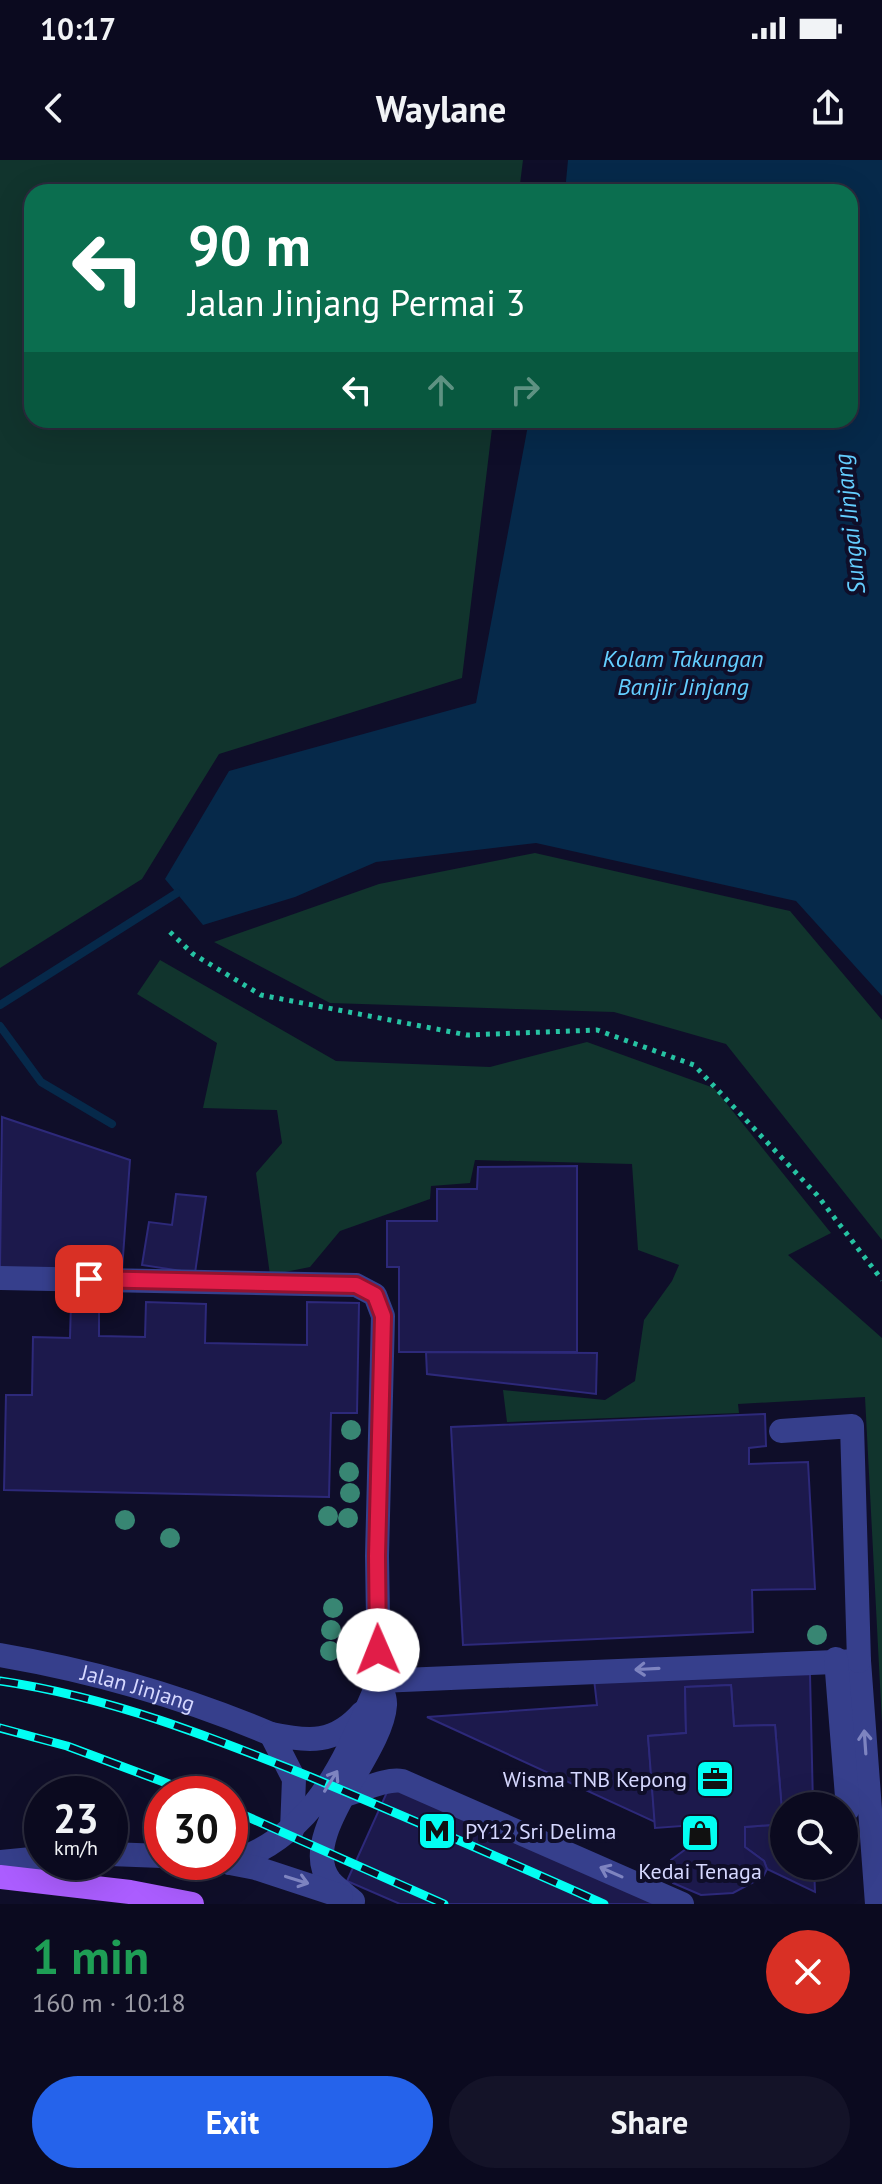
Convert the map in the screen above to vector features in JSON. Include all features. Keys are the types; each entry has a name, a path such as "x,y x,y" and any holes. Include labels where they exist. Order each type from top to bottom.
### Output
{"main road":[{"path":"0,1877 130,1892 192,1904"}],"street":[{"path":"0,1278 356,1285 375,1295 383,1316 377,1556 379,1681 385,1704 373,1745 325,1836 323,1861 329,1880 357,1902"},
{"path":"781,1431 852,1426 848,1792"},
{"name":"Jalan Jinjang","path":"0,1655 108,1679 193,1703 271,1734 301,1740 327,1738 348,1729 369,1705"},
{"path":"379,1681 848,1660"},
{"path":"848,1660 877,1904"},
{"path":"248,1857 261,1853 292,1830 316,1803 344,1759 379,1681"},
{"path":"271,1734 294,1779 292,1830"},
{"path":"344,1795 371,1789 391,1779 402,1781 682,1904"},
{"path":"0,1862 24,1860"},
{"path":"248,1869 308,1883 357,1902"}],"path":[{"path":"170,932 193,954 261,995 467,1035 597,1030 694,1065 817,1195 882,1280"}],"green space":[{"path":"0,160 523,160 520,184 24,184 24,428 492,428 462,678 219,754 142,879 0,968"},
{"path":"535,853 790,911 882,1020 882,1240 726,1044 614,1012 330,1003 214,942 379,884"},
{"path":"160,960 336,1061 490,1067 587,1042 714,1088 831,1233 788,1255 882,1338 882,1723 865,1397 738,1404 739,1413 507,1422 503,1390 605,1400 635,1381 644,1320 672,1281 679,1265 638,1250 632,1164 475,1160 470,1183 431,1186 430,1199 340,1231 310,1267 270,1275 256,1173 282,1143 277,1110 203,1108 217,1043 137,994"}],"water":[{"name":"Kolam Takungan Banjir Jinjang","path":"568,160 882,160 882,996 796,901 536,843 376,862 295,897 203,925 165,879 229,771 476,703 528,428 858,428 858,184 566,184"}],"building":[{"path":"2,1117 130,1160 122,1270 0,1268"},
{"path":"577,1166 577,1352 399,1352 399,1267 387,1267 387,1221 437,1221 437,1189 477,1189 478,1167"},
{"path":"176,1194 206,1197 195,1273 142,1265 149,1222 172,1225"},
{"path":"71,1302 99,1303 99,1336 145,1337 146,1302 206,1304 205,1343 307,1345 307,1302 359,1303 357,1413 331,1413 329,1497 4,1490 6,1395 32,1395 33,1337 70,1338"},
{"path":"426,1352 597,1353 596,1394 427,1374"},
{"path":"765,1414 766,1446 749,1448 749,1464 808,1462 815,1589 752,1590 753,1632 463,1645 451,1427"},
{"path":"810,1674 813,1792 780,1792 775,1725 734,1726 731,1685 685,1687 686,1733 648,1736 655,1822 427,1717 597,1705 594,1679"},
{"name":"Wisma TNB Kepong","path":"731,1685 734,1726 775,1725 780,1792 770,1792 770,1825 745,1827 745,1847 764,1861 767,1869 763,1877 733,1893 701,1895 673,1883 671,1860 694,1843 695,1825 655,1828 648,1736 686,1733 685,1687"},
{"name":"PY12 Sri Delima","path":"392,1781 671,1904 400,1904 347,1881"},
{"path":"770,1825 770,1870 764,1861 745,1847 745,1827"},
{"path":"790,1880 815,1880 815,1892"}],"waterway":[{"path":"0,1005 177,893"},
{"path":"0,1026 41,1082 112,1124"}],"railway":[{"path":"0,1681 81,1697 198,1734 313,1778 604,1904"},
{"path":"0,1728 67,1746 148,1776"},
{"path":"248,1817 444,1904"}],"place":[{"name":"Wisma TNB Kepong","path":"715,1779"},
{"name":"PY12 Sri Delima","path":"437,1831"},
{"name":"Kedai Tenaga","path":"700,1833"}],"route":[{"path":"89,1279 356,1285 375,1295 383,1316 377,1556 378,1650"}],"water label":[{"name":"Sungai Jinjang","path":"850,524"}]}
